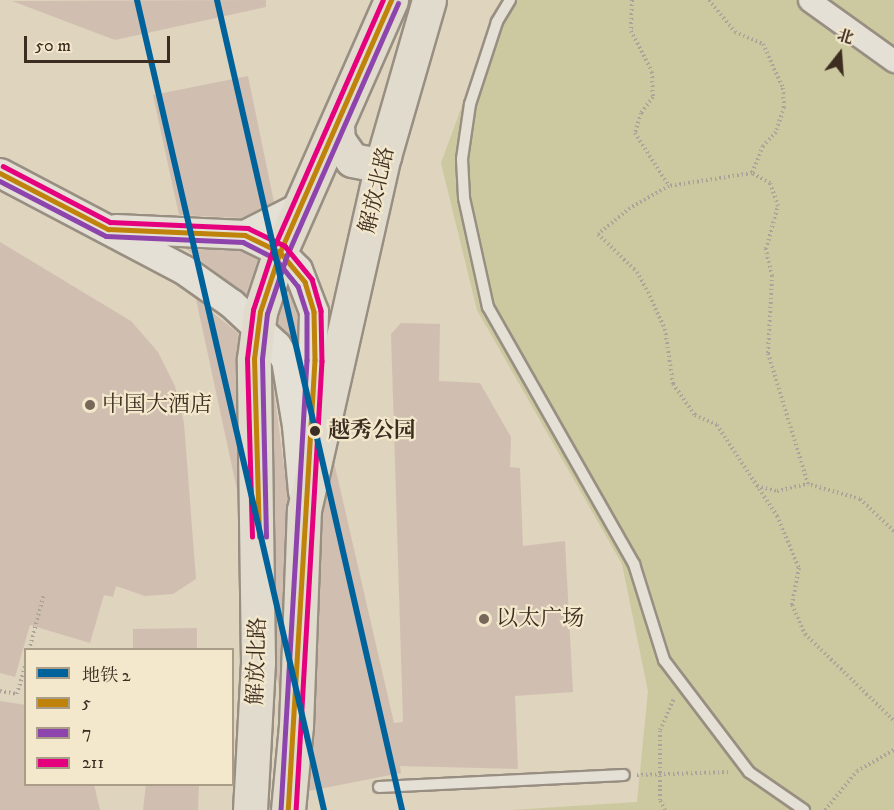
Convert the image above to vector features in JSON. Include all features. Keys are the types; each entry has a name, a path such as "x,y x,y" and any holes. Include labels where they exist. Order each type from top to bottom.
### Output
{"main road":[{"name":"解放北路","path":"249,810 270,360 258,327 268,280 391,0"},
{"name":"解放北路","path":"288,810 296,726 304,510 384,156 429,0"},
{"path":"337,126 338,140 352,160 373,164 384,156"},
{"path":"0,173 184,270 258,327"},
{"path":"245,235 300,207"},
{"path":"108,229 245,235 280,252 305,282 314,312 314,400 304,510"},
{"path":"270,360 297,426 304,510"}],"street":[{"path":"809,0 894,61"}],"lane":[{"path":"510,0 497,22 470,104 462,159 464,198 488,307 634,564 664,660 749,772 804,810"},
{"path":"379,787 624,775"}],"path":[{"path":"632,0 631,31 652,72 653,97 642,113 635,133 669,186"},
{"path":"709,0 735,32 763,44 783,88 784,107 776,132 763,146 752,173"},
{"path":"808,483 768,353 772,276 766,249 778,206 770,183 752,173 669,186 630,208 598,234 637,272 646,288 665,328 673,384 695,415 717,425 777,516 799,568 792,605 804,634 894,721"},
{"path":"757,486 777,491 808,483 860,499 894,531"},
{"path":"30,648 44,594"},
{"path":"0,691 17,694 24,670"},
{"path":"664,810 660,800 660,730 681,682"},
{"path":"825,810 857,771 894,750"},
{"path":"624,775 749,772"}],"shaded area":[{"path":"501,0 894,0 894,810 511,810 637,802 648,691 622,564 477,310 441,163"}],"building":[{"path":"266,0 266,7 115,40 12,1"},
{"path":"248,76 274,202 241,218 179,215 153,95"},
{"name":"中国大酒店","path":"0,242 131,321 158,352 175,386 184,423 196,579 173,594 145,596 116,586 113,597 104,595 90,643 30,625 15,677 0,673"},
{"path":"186,249 241,251 258,260 246,295"},
{"path":"288,289 297,315 297,346 277,324"},
{"path":"196,299 238,333 237,490"},
{"name":"以太广场","path":"401,323 440,324 439,381 480,383 511,437 510,467 520,468 523,546 565,541 573,692 515,696 518,769 400,766 401,773 309,791 323,512 334,462 394,723 403,722 391,334"},
{"path":"273,383 288,497 279,687 276,674"},
{"path":"197,628 197,648 133,648 133,629"},
{"path":"0,701 24,705 24,786 94,786 100,810 0,810"},
{"path":"146,786 199,786 198,810 143,810"}],"metro line":[{"name":"2","path":"137,0 324,810"},
{"name":"2","path":"217,0 402,810"}],"transit line":[{"name":"211","path":"252,537 247,359 253,310 273,249 383,0"},
{"name":"5","path":"259,537 254,359 260,312 280,252 391,0"},
{"name":"7","path":"266,537 262,359 267,314 287,255 398,3"},
{"name":"211","path":"3,166 110,222 248,228 285,246 312,279 321,311 322,361 296,810"},
{"name":"5","path":"0,173 108,229 245,235 280,252 305,282 314,312 315,360 288,810"},
{"name":"7","path":"0,181 106,236 243,242 275,258 298,286 307,313 307,360 281,809"}],"place":[{"name":"中国大酒店","path":"90,405"},
{"name":"越秀公园","path":"315,431"},
{"name":"以太广场","path":"484,619"}]}
